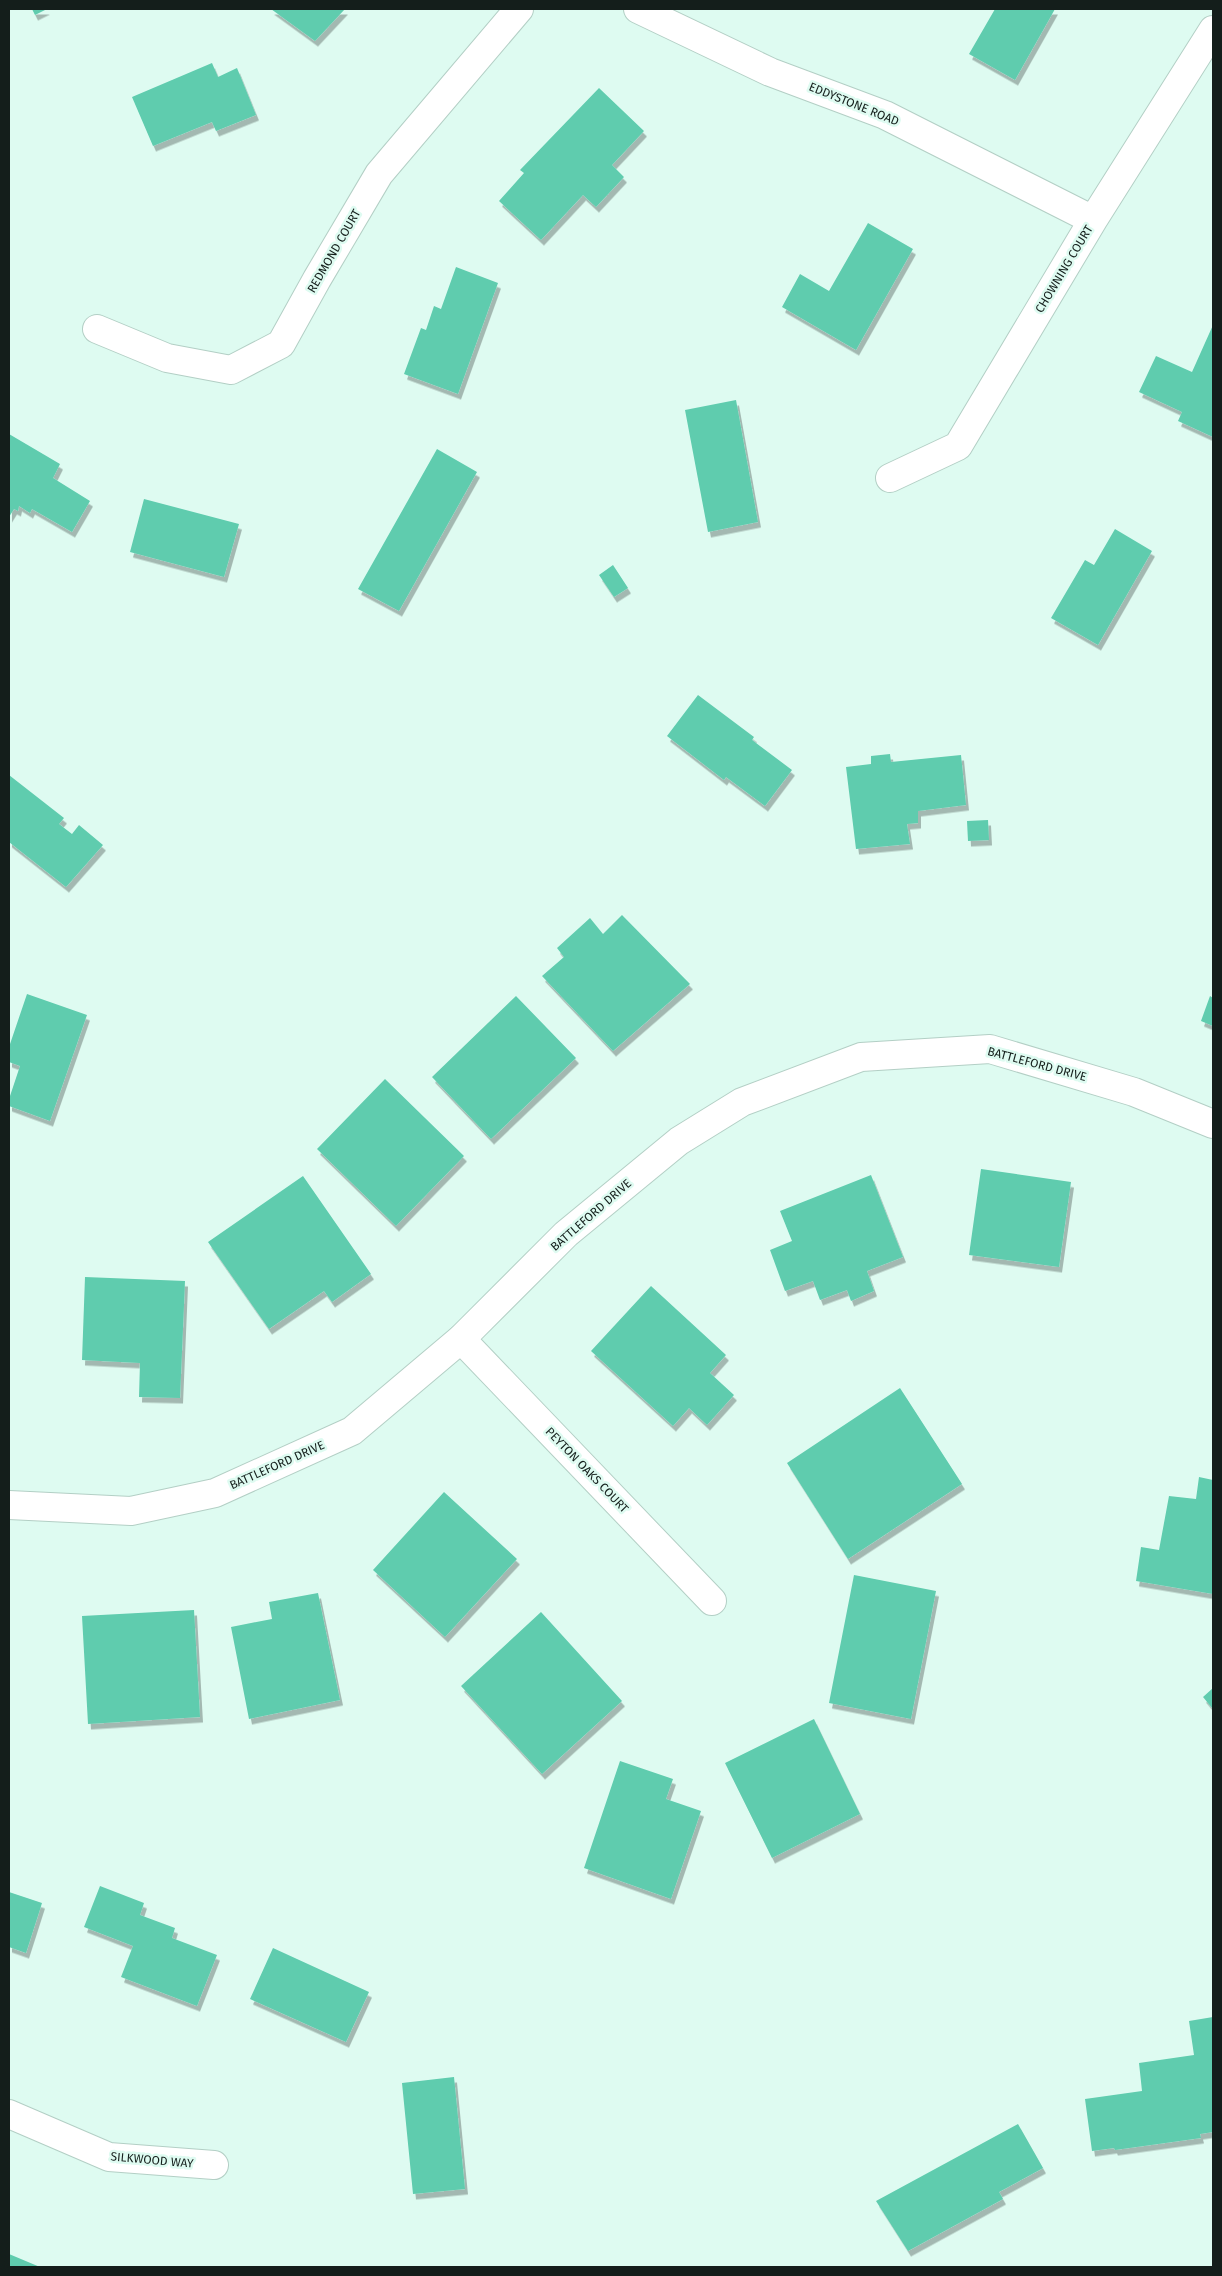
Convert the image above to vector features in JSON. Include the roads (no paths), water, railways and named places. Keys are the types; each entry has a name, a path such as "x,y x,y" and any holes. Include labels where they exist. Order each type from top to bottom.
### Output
{"street":[{"name":"REDMOND COURT","path":"97,329 167,358 231,370 281,344 379,174 519,9"},
{"name":"EDDYSTONE ROAD","path":"638,9 770,72 885,115 1093,220"},
{"name":"CHOWNING COURT","path":"890,478 958,446 1093,220 1213,30"},
{"name":"BATTLEFORD DRIVE","path":"9,1505 130,1511 215,1493 352,1431 461,1339 566,1234 679,1141 742,1102 861,1057 990,1049 1134,1092 1213,1124"},
{"name":"PEYTON OAKS COURT","path":"461,1339 712,1601"},
{"name":"SILKWOOD WAY","path":"9,2114 109,2157 214,2165"}]}
